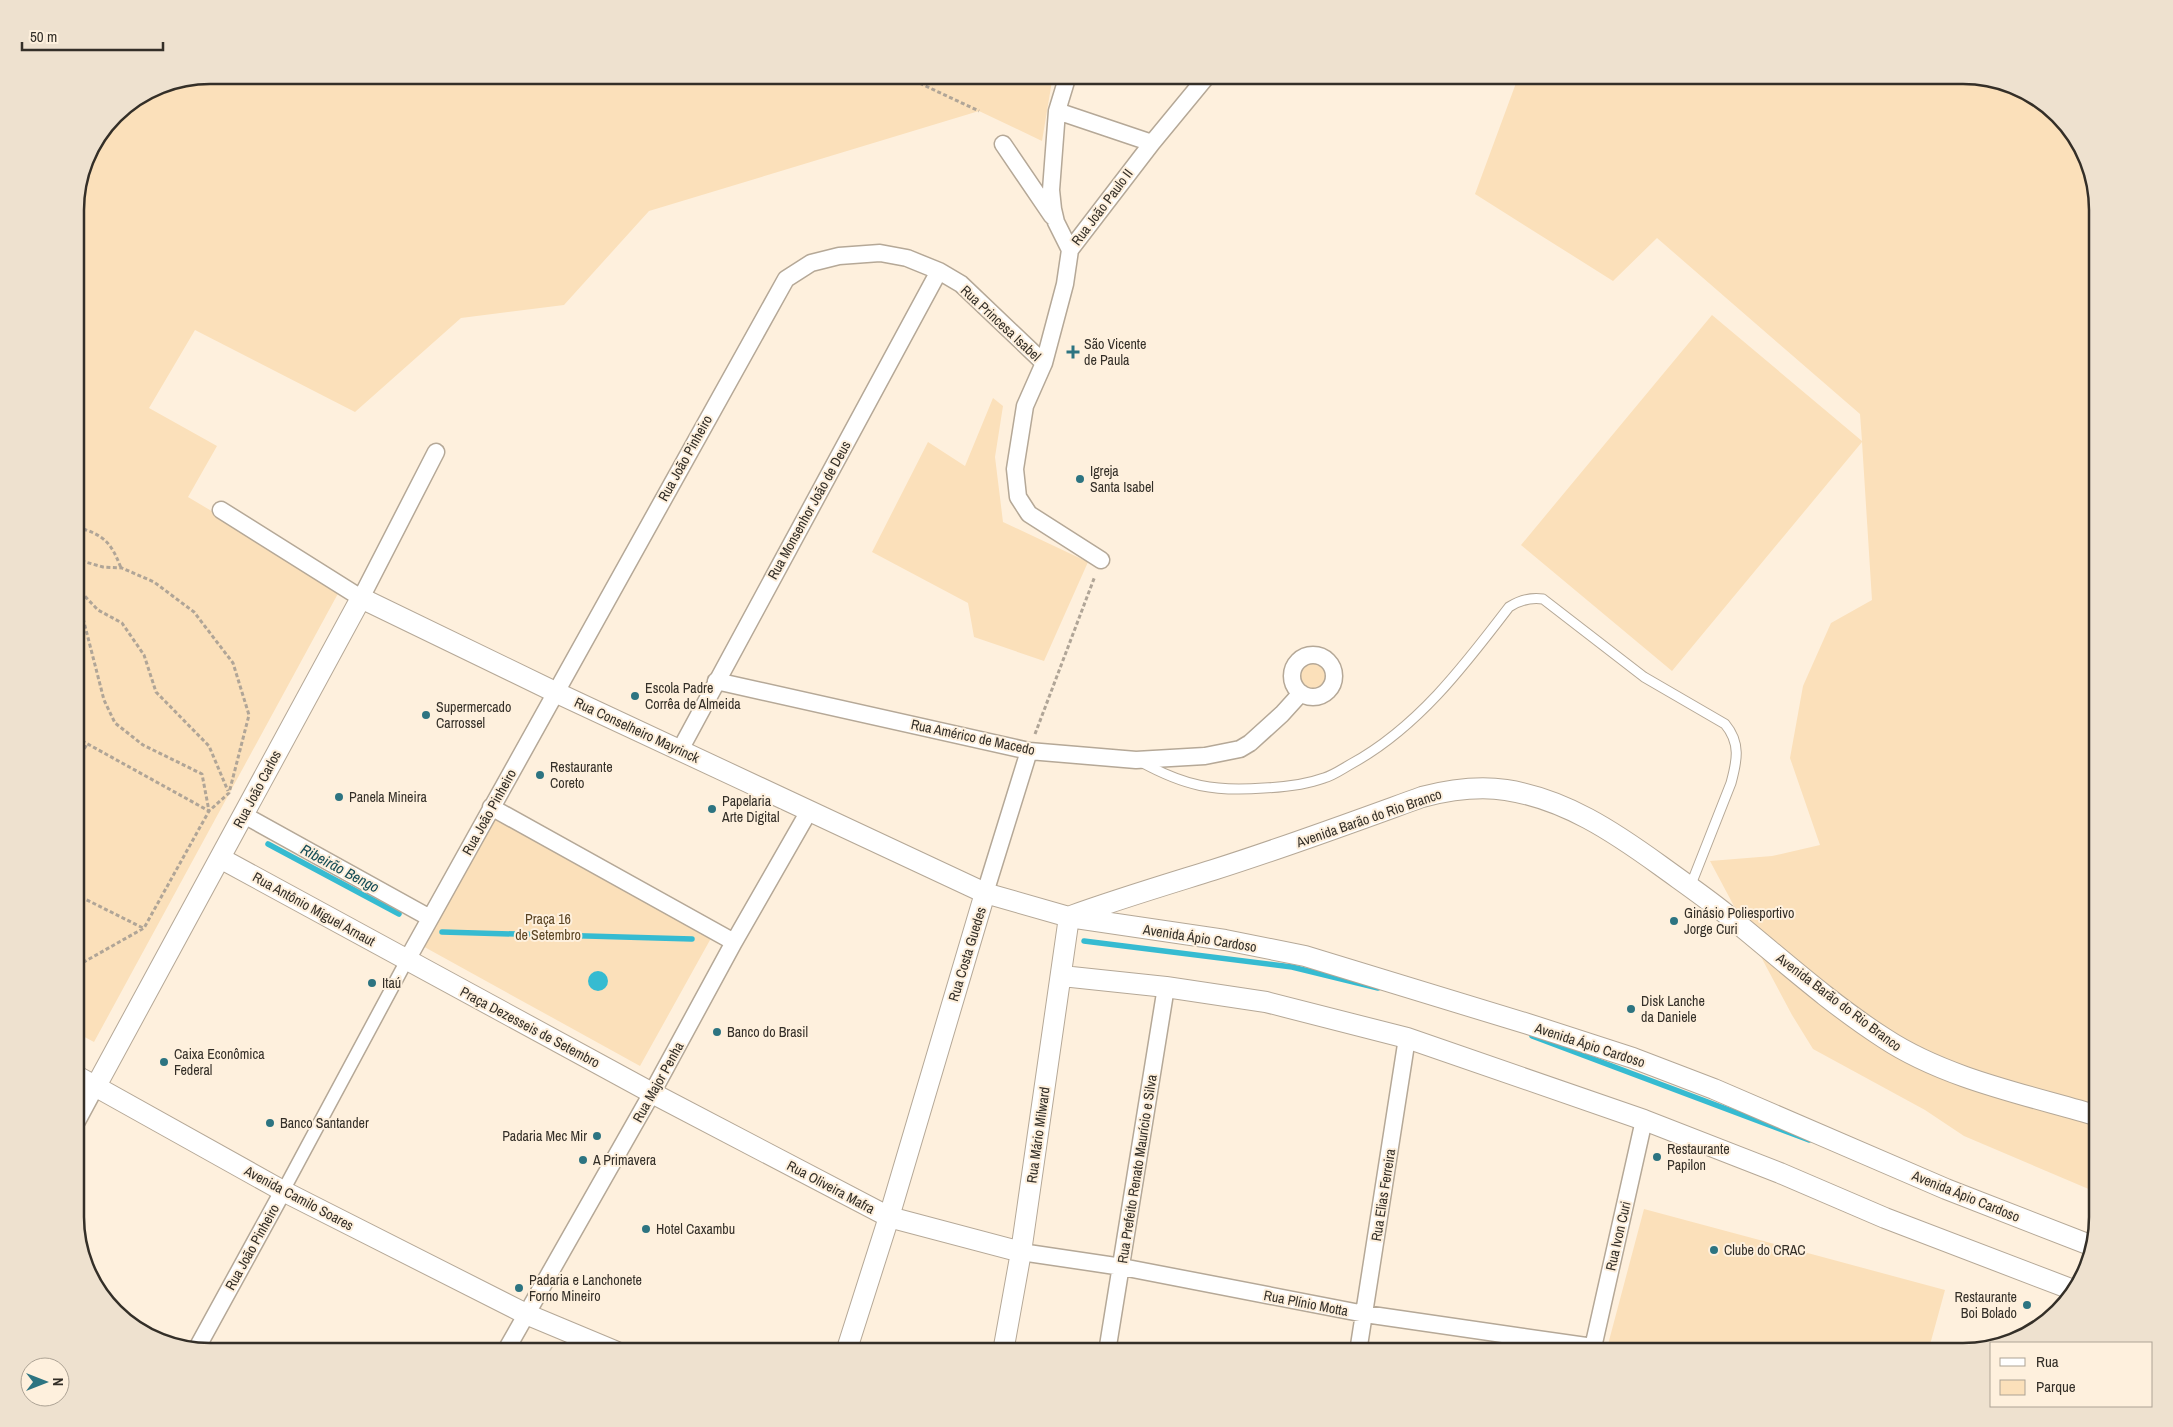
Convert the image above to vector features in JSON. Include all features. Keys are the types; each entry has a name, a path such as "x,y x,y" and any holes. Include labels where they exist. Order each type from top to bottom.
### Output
{"street":[{"path":"1056,222 1052,208 1051,190 1057,110 1065,84"},
{"name":"Rua João Paulo II","path":"1044,363 1065,284 1070,250 1152,143 1201,84"},
{"path":"1057,110 1152,143"},
{"path":"1003,144 1056,222 1070,250"},
{"name":"Rua Princesa Isabel","path":"786,279 811,263 823,259 860,253 880,253 906,258 939,271 961,284 1044,363 1025,406 1015,469 1018,498 1029,514 1101,560"},
{"name":"Rua Monsenhor João de Deus","path":"680,750 939,271"},
{"name":"Rua João Pinheiro","path":"200,1342 430,918 786,279"},
{"name":"Rua João Carlos","path":"84,1108 361,598 436,452"},
{"name":"Rua Conselheiro Mayrinck","path":"221,510 361,598 555,692 985,893 1069,916"},
{"name":"Rua Américo de Macedo","path":"716,681 1029,751 1136,760 1204,756 1240,749 1269,725 1301,693"},
{"name":"Rua Costa Guedes","path":"849,1343 889,1217 1029,751"},
{"name":"Avenida Barão do Rio Branco","path":"1069,916 1308,838 1422,797 1442,792 1470,789 1506,790 1567,808 1610,830 1689,887 1818,990 1884,1038 1912,1055 1958,1074 2089,1113"},
{"path":"491,808 734,942"},
{"name":"Rua Major Penha","path":"510,1343 809,811"},
{"path":"244,815 430,918"},
{"name":"Rua Antônio Miguel Arnaut","path":"220,858 407,960"},
{"name":"Rua Mário Milward","path":"1005,1343 1021,1252 1062,976 1069,916"},
{"name":"Avenida Ápio Cardoso","path":"1069,916 1225,940 1305,956 1563,1035 1633,1058 1714,1089 1946,1189 2086,1244"},
{"name":"Praça Dezesseis de Setembro","path":"407,960 652,1093"},
{"path":"1062,976 1166,986 1266,1002 1407,1038 1644,1120 1780,1173 1886,1218 2067,1288"},
{"name":"Rua Prefeito Renato Maurício e Silva","path":"1109,1343 1166,986"},
{"name":"Rua Elias Ferreira","path":"1360,1343 1407,1038"},
{"name":"Avenida Camilo Soares","path":"84,1080 283,1191 526,1314 595,1343"},
{"name":"Rua Oliveira Mafra","path":"652,1093 889,1217 1021,1252"},
{"name":"Rua Ivon Curi","path":"1595,1343 1644,1120"},
{"name":"Rua Plínio Motta","path":"1021,1252 1122,1267 1365,1314 1549,1343"}],"lane":[{"path":"1136,760 1183,782 1225,790 1302,785 1326,778 1370,754 1405,726 1440,692 1509,607 1526,599 1543,599 1644,677 1725,724 1734,734 1737,749 1736,766 1689,887"}],"path":[{"path":"921,84 979,111"},
{"path":"84,529 99,533 114,549 122,568"},
{"path":"1029,751 1101,560"},
{"path":"84,562 103,567 122,568 154,582 194,612 233,663 249,715 229,793 209,811 144,928 84,962"},
{"path":"84,596 98,610 122,624 144,655 156,692 209,746 229,793 244,815"},
{"path":"84,622 104,700 115,723 143,745 202,774 209,811"},
{"path":"84,742 209,811"},
{"path":"84,750 87,744"},
{"path":"84,898 144,928"}],"green space":[{"path":"210,84 1052,84 1042,141 979,111 649,211 564,305 461,318 355,412 195,330 149,408 217,446 188,497 341,588 94,1042 84,1037 84,201 93,162 110,133 121,121 133,110 169,90"},
{"path":"1516,84 1980,85 2011,93 2033,105 2058,127 2068,140 2083,169 2089,210 2089,1189 1964,1136 1925,1110 1813,1049 1792,1015 1710,861 1772,856 1820,845 1790,758 1803,686 1831,623 1872,600 1862,442 1672,671 1521,545 1712,315 1862,441 1860,414 1657,238 1613,281 1475,194"},
{"path":"993,398 1003,406 995,457 1003,522 1088,562 1044,661 974,637 968,603 872,552 928,442 965,466"},
{"path":"1313,660 1325,664 1329,676 1325,688 1313,692 1301,688 1297,676 1301,664"},
{"name":"Praça 16 de Setembro","path":"499,812 715,931 640,1066 419,944"},
{"name":"Clube do CRAC","path":"1644,1209 1945,1290 1930,1343 1608,1343"}],"water":[{"path":"598,971 605,974 608,981 605,988 598,991 591,988 588,981 591,974"}],"waterway":[{"name":"Ribeirão Bengo","path":"268,844 399,914"},
{"name":"Ribeirão Bengo","path":"442,932 692,939"},
{"path":"1084,941 1292,967 1378,988"},
{"path":"1532,1036 1809,1140"}],"place":[{"name":"São Vicente de Paula","path":"1073,352"},
{"name":"Igreja Santa Isabel","path":"1080,479"},
{"name":"Escola Padre Corrêa de Almeida","path":"635,696"},
{"name":"Supermercado Carrossel","path":"426,715"},
{"name":"Restaurante Coreto","path":"540,775"},
{"name":"Panela Mineira","path":"339,797"},
{"name":"Papelaria Arte Digital","path":"712,809"},
{"name":"Ginásio Poliesportivo Jorge Curi","path":"1674,921"},
{"name":"Itaú","path":"372,983"},
{"name":"Disk Lanche da Daniele","path":"1631,1009"},
{"name":"Banco do Brasil","path":"717,1032"},
{"name":"Caixa Econômica Federal","path":"164,1062"},
{"name":"Banco Santander","path":"270,1123"},
{"name":"Padaria Mec Mir","path":"597,1136"},
{"name":"Restaurante Papilon","path":"1657,1157"},
{"name":"A Primavera","path":"583,1160"},
{"name":"Hotel Caxambu","path":"646,1229"},
{"name":"Clube do CRAC","path":"1714,1250"},
{"name":"Padaria e Lanchonete Forno Mineiro","path":"519,1288"},
{"name":"Restaurante Boi Bolado","path":"2027,1305"}]}
